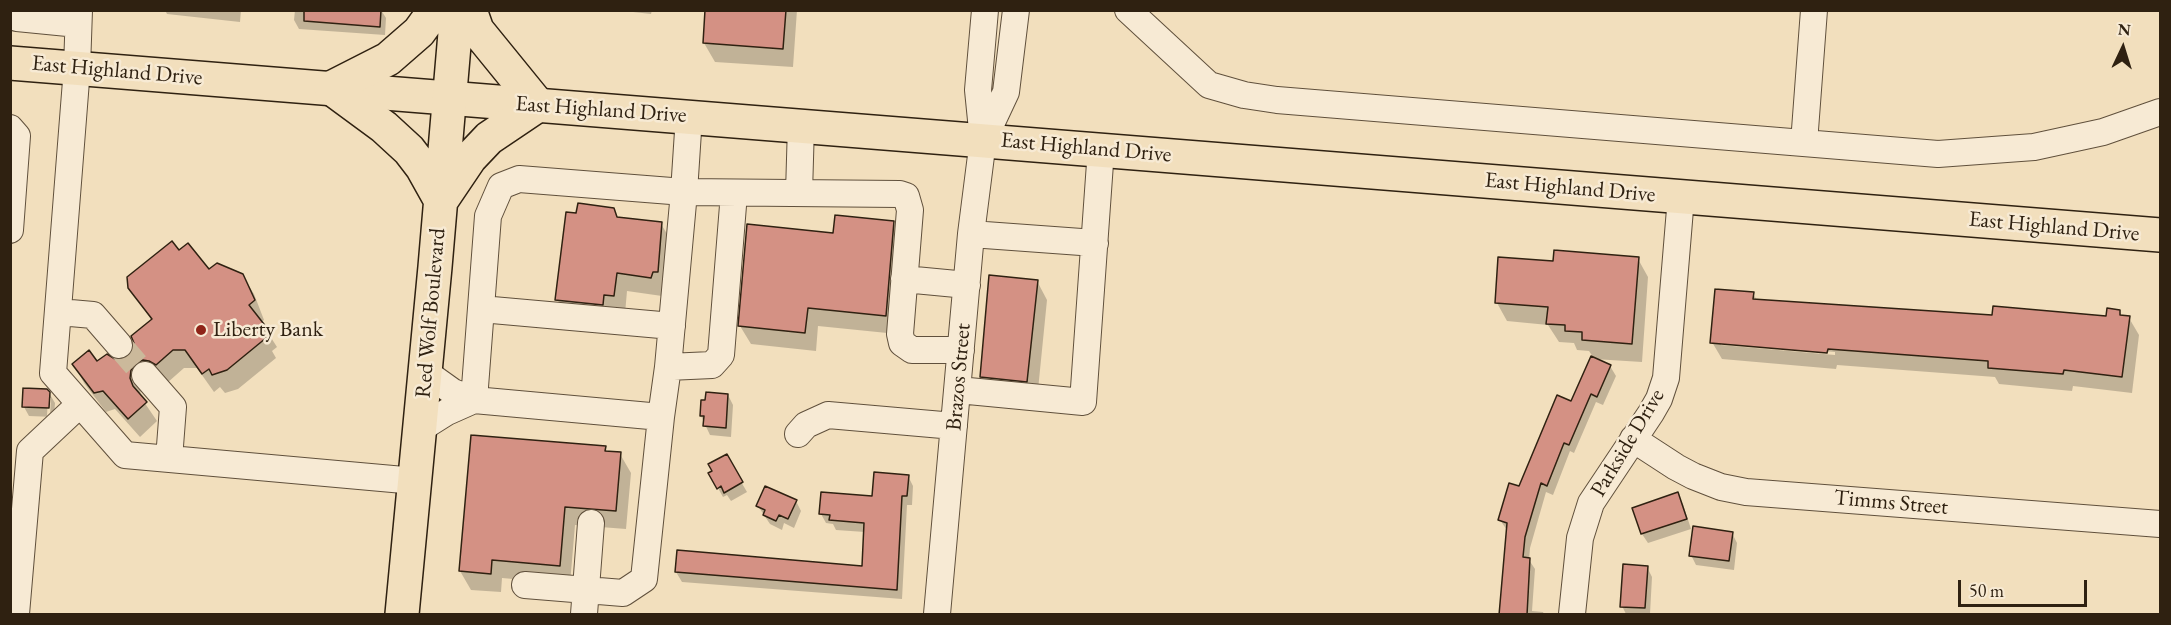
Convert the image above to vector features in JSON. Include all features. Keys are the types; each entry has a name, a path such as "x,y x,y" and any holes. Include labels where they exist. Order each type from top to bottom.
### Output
{"main road":[{"path":"435,10 418,32 388,59 331,88 384,127 409,150 422,167 441,201 470,158 489,138 538,105 477,30 470,10"},
{"name":"Red Wolf Boulevard","path":"402,615 457,10"},
{"name":"East Highland Drive","path":"10,63 2160,236"}],"street":[{"path":"11,10 17,18 79,17 53,373 125,455 415,481"},
{"path":"983,140 978,90 985,10"},
{"path":"983,140 1006,92 1016,10"},
{"path":"1128,10 1209,85 1244,95 1312,103 1938,154 2034,147 2103,132 2160,112"},
{"path":"1804,143 1814,10"},
{"path":"525,585 585,602 623,593 645,579 672,326 689,116"},
{"path":"799,193 801,125"},
{"path":"10,128 17,136 10,230"},
{"name":"Brazos Street","path":"937,615 971,234 983,140"},
{"path":"958,390 1083,402 1101,149"},
{"path":"474,400 488,216 501,186 519,179 684,192 900,194 906,196 910,210 900,334 902,343 912,350 961,350"},
{"path":"668,367 712,365 721,355 734,193"},
{"name":"Parkside Drive","path":"1572,615 1580,538 1595,494 1659,399 1666,378 1681,197"},
{"path":"971,234 1095,243"},
{"path":"904,279 968,285"},
{"path":"481,309 672,326"},
{"path":"58,312 93,315 119,345"},
{"path":"425,372 453,392 474,400 661,417"},
{"path":"145,375 173,407 169,459"},
{"path":"420,429 447,412 474,400"},
{"path":"16,615 30,451 80,404"},
{"path":"798,434 806,425 828,415 954,426"},
{"name":"Timms Street","path":"1633,439 1693,476 1721,487 1746,492 2160,524"},
{"path":"585,602 591,523"}],"building":[{"path":"304,10 381,10 380,27 304,21"},
{"path":"705,10 786,10 783,49 703,43"},
{"path":"578,203 614,208 617,217 662,222 658,272 653,272 651,278 617,273 614,296 604,295 603,305 555,300 566,212 576,213"},
{"path":"835,215 894,221 886,316 808,308 805,333 738,326 747,224 833,233"},
{"name":"Liberty Bank","path":"172,241 179,250 188,243 209,269 217,263 243,274 255,300 249,305 267,328 261,333 266,338 227,370 212,375 209,369 202,374 185,350 173,350 156,365 143,360 136,363 131,370 130,378 133,386 147,402 128,419 103,391 94,393 72,364 89,350 97,361 107,354 122,360 129,356 134,343 131,336 152,319 128,288 127,277"},
{"path":"1554,250 1639,257 1632,344 1582,340 1582,332 1565,331 1565,325 1546,324 1548,307 1495,303 1498,257 1553,261"},
{"path":"989,275 1038,280 1027,382 980,377"},
{"path":"1715,289 1754,292 1753,299 1992,315 1993,306 2106,316 2107,308 2120,310 2120,315 2130,316 2122,377 2064,370 2063,374 1988,368 1988,361 1828,349 1827,353 1710,343"},
{"path":"1591,356 1611,365 1597,397 1591,394 1569,445 1564,443 1547,486 1541,483 1525,537 1523,557 1530,558 1527,615 1499,615 1507,523 1498,520 1509,483 1519,486 1557,395 1571,401"},
{"path":"23,388 47,389 50,392 49,408 22,407"},
{"path":"706,392 728,394 726,428 703,426 704,416 700,416 701,400 705,400"},
{"path":"471,435 606,446 605,451 621,452 616,511 565,507 560,566 492,560 491,574 459,571"},
{"path":"727,454 743,482 724,493 721,486 717,489 708,473 712,471 708,464"},
{"path":"874,472 909,475 907,496 902,496 897,590 675,572 677,550 862,566 864,523 829,520 830,515 819,514 821,492 872,496"},
{"path":"765,486 797,500 788,519 779,515 776,521 763,515 765,510 756,506"},
{"path":"1678,492 1687,519 1641,534 1632,508"},
{"path":"1693,526 1733,532 1729,561 1689,556"},
{"path":"1623,564 1648,566 1645,608 1620,607"}],"tunnel":[{"path":"119,345 145,375"}],"place":[{"name":"Liberty Bank","path":"201,330"}]}
